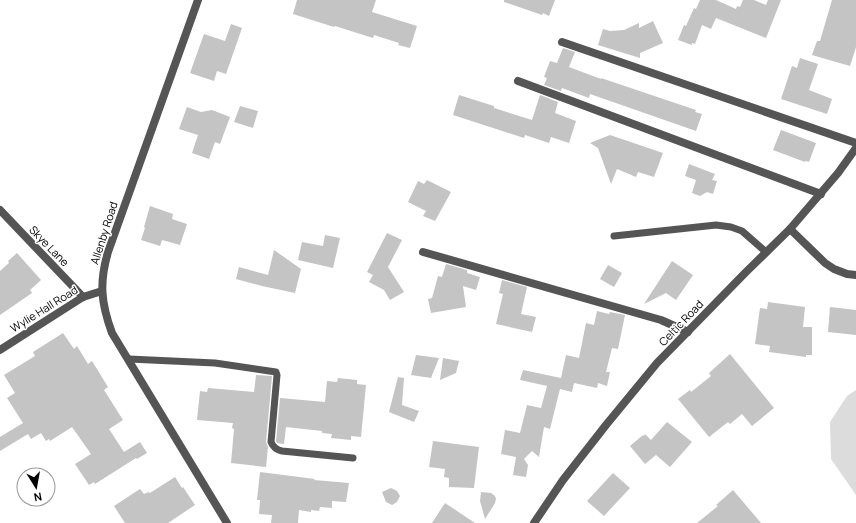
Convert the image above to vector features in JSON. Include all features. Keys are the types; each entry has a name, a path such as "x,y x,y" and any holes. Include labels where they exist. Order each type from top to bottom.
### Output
{"street":[{"name":"Allenby Road","path":"198,0 108,252 104,265 102,291 107,320 112,333 227,523"},
{"path":"562,42 856,143"},
{"path":"518,81 821,194"},
{"name":"Celtic Road","path":"534,523 563,480 657,363 790,229 855,152"},
{"name":"Skye Lane","path":"0,210 83,297"},
{"path":"790,229 825,263 834,269 856,276"},
{"path":"423,252 661,320 688,332"},
{"name":"Wylie Hall Road","path":"0,350 83,297 102,291"}],"lane":[{"path":"614,236 716,225 731,227 742,231 766,252"},
{"path":"129,359 215,364 276,372 277,375 271,442 273,446 282,451 353,458"}],"shaded area":[{"path":"856,390 856,495 831,459 830,422 847,396"}],"building":[{"path":"297,0 376,0 372,12 417,26 410,48 398,45 399,43 374,35 373,38 293,14"},
{"path":"504,0 555,0 549,16 504,2"},
{"path":"700,0 716,0 736,9 737,6 740,7 743,0 754,0 766,5 768,0 781,0 766,38 716,18 711,29 702,25 695,44 692,43 692,45 678,40 684,25 686,26 694,8 696,9"},
{"path":"832,0 856,0 856,47 850,66 812,55 817,41 820,41"},
{"path":"653,21 663,43 640,53 640,58 598,45 603,29 610,31 624,30 639,23 639,28"},
{"path":"231,24 242,28 226,74 217,71 214,81 190,73 204,34 225,41"},
{"path":"563,48 575,52 569,67 696,110 695,112 702,114 696,131 590,94 589,98 562,88 561,91 544,85 547,78 544,77 550,61 557,63"},
{"path":"800,58 818,64 809,90 832,99 827,114 781,99 792,66 797,68"},
{"path":"459,95 532,120 540,95 558,102 555,113 576,121 569,143 551,137 549,143 525,135 524,138 453,115"},
{"path":"240,106 258,111 253,128 234,122"},
{"path":"187,107 201,112 212,110 230,117 220,144 215,142 209,159 192,153 198,135 179,129"},
{"path":"781,130 816,143 809,162 805,162 773,150"},
{"path":"610,135 663,153 654,177 638,172 636,177 617,169 611,184 598,148 590,143"},
{"path":"689,164 715,174 712,180 717,181 713,194 707,192 700,196 692,193 696,180 685,176"},
{"path":"427,180 451,192 435,221 423,216 426,211 408,202 418,181 424,184"},
{"path":"150,206 173,214 172,219 187,224 180,245 162,240 160,246 141,240"},
{"path":"387,233 402,240 388,267 404,292 390,300 384,290 369,282 373,275 367,272"},
{"path":"325,235 340,238 333,268 298,260 302,242 323,246"},
{"path":"274,250 301,269 295,293 236,279 239,267 268,275"},
{"path":"17,253 41,280 30,290 32,293 0,315 0,271"},
{"path":"672,261 693,275 676,300 666,293 644,304"},
{"path":"446,264 467,270 467,273 480,277 476,290 463,286 466,307 431,313 428,299 432,298 438,276 442,277"},
{"path":"608,265 622,273 614,287 600,279"},
{"path":"502,280 527,287 521,314 536,317 532,332 496,324 503,294 499,293"},
{"path":"768,302 805,307 803,327 812,327 812,355 806,355 806,357 769,352 770,346 755,344 760,308 767,309"},
{"path":"830,307 856,310 856,335 828,332"},
{"path":"597,311 609,314 610,312 625,315 618,349 612,348 606,372 610,372 607,386 598,383 597,388 574,383 572,392 560,389 550,429 544,427 539,457 532,451 524,459 528,465 526,477 513,475 516,457 501,454 505,430 520,433 527,405 541,408 547,386 520,380 523,370 561,378 566,355 579,358 586,323 594,325"},
{"path":"63,333 74,349 77,346 88,364 92,361 108,387 104,390 123,420 109,429 124,452 140,442 147,453 137,459 136,458 95,484 94,482 89,485 75,464 91,454 72,427 50,441 49,439 46,441 41,433 31,439 28,434 0,451 0,437 23,423 7,398 15,393 4,375 35,356 33,352"},
{"path":"730,354 774,408 752,426 742,414 730,424 728,422 709,437 678,399 690,390 691,392 711,376 709,373"},
{"path":"416,355 439,358 431,378 411,375"},
{"path":"443,358 459,361 456,373 440,380"},
{"path":"256,375 272,376 266,442 268,447 266,467 231,463 234,429 232,428 233,423 197,420 200,391 207,392 208,388 254,392"},
{"path":"398,377 404,378 402,405 419,411 414,422 389,412"},
{"path":"338,378 357,380 357,384 366,385 361,437 351,436 351,440 331,438 332,434 322,433 322,431 286,427 284,444 277,443 280,398 325,402 327,381 337,382"},
{"path":"667,422 692,442 670,467 656,455 645,464 630,446 645,434 651,440"},
{"path":"433,441 479,447 474,488 449,487 449,478 444,477 445,469 429,467"},
{"path":"260,472 315,479 314,480 349,483 346,502 332,501 332,508 320,507 319,511 311,510 311,512 299,510 298,523 271,523 272,515 259,514 260,500 257,500"},
{"path":"613,473 630,488 604,516 587,501"},
{"path":"175,477 195,505 168,523 125,523 114,506 140,489 144,494 150,493"},
{"path":"391,488 397,491 400,496 397,502 392,505 386,502 382,492"},
{"path":"733,490 761,523 697,523 718,506 716,505"},
{"path":"481,492 491,493 496,499 485,519 480,501"},
{"path":"445,503 475,523 432,523"}]}
